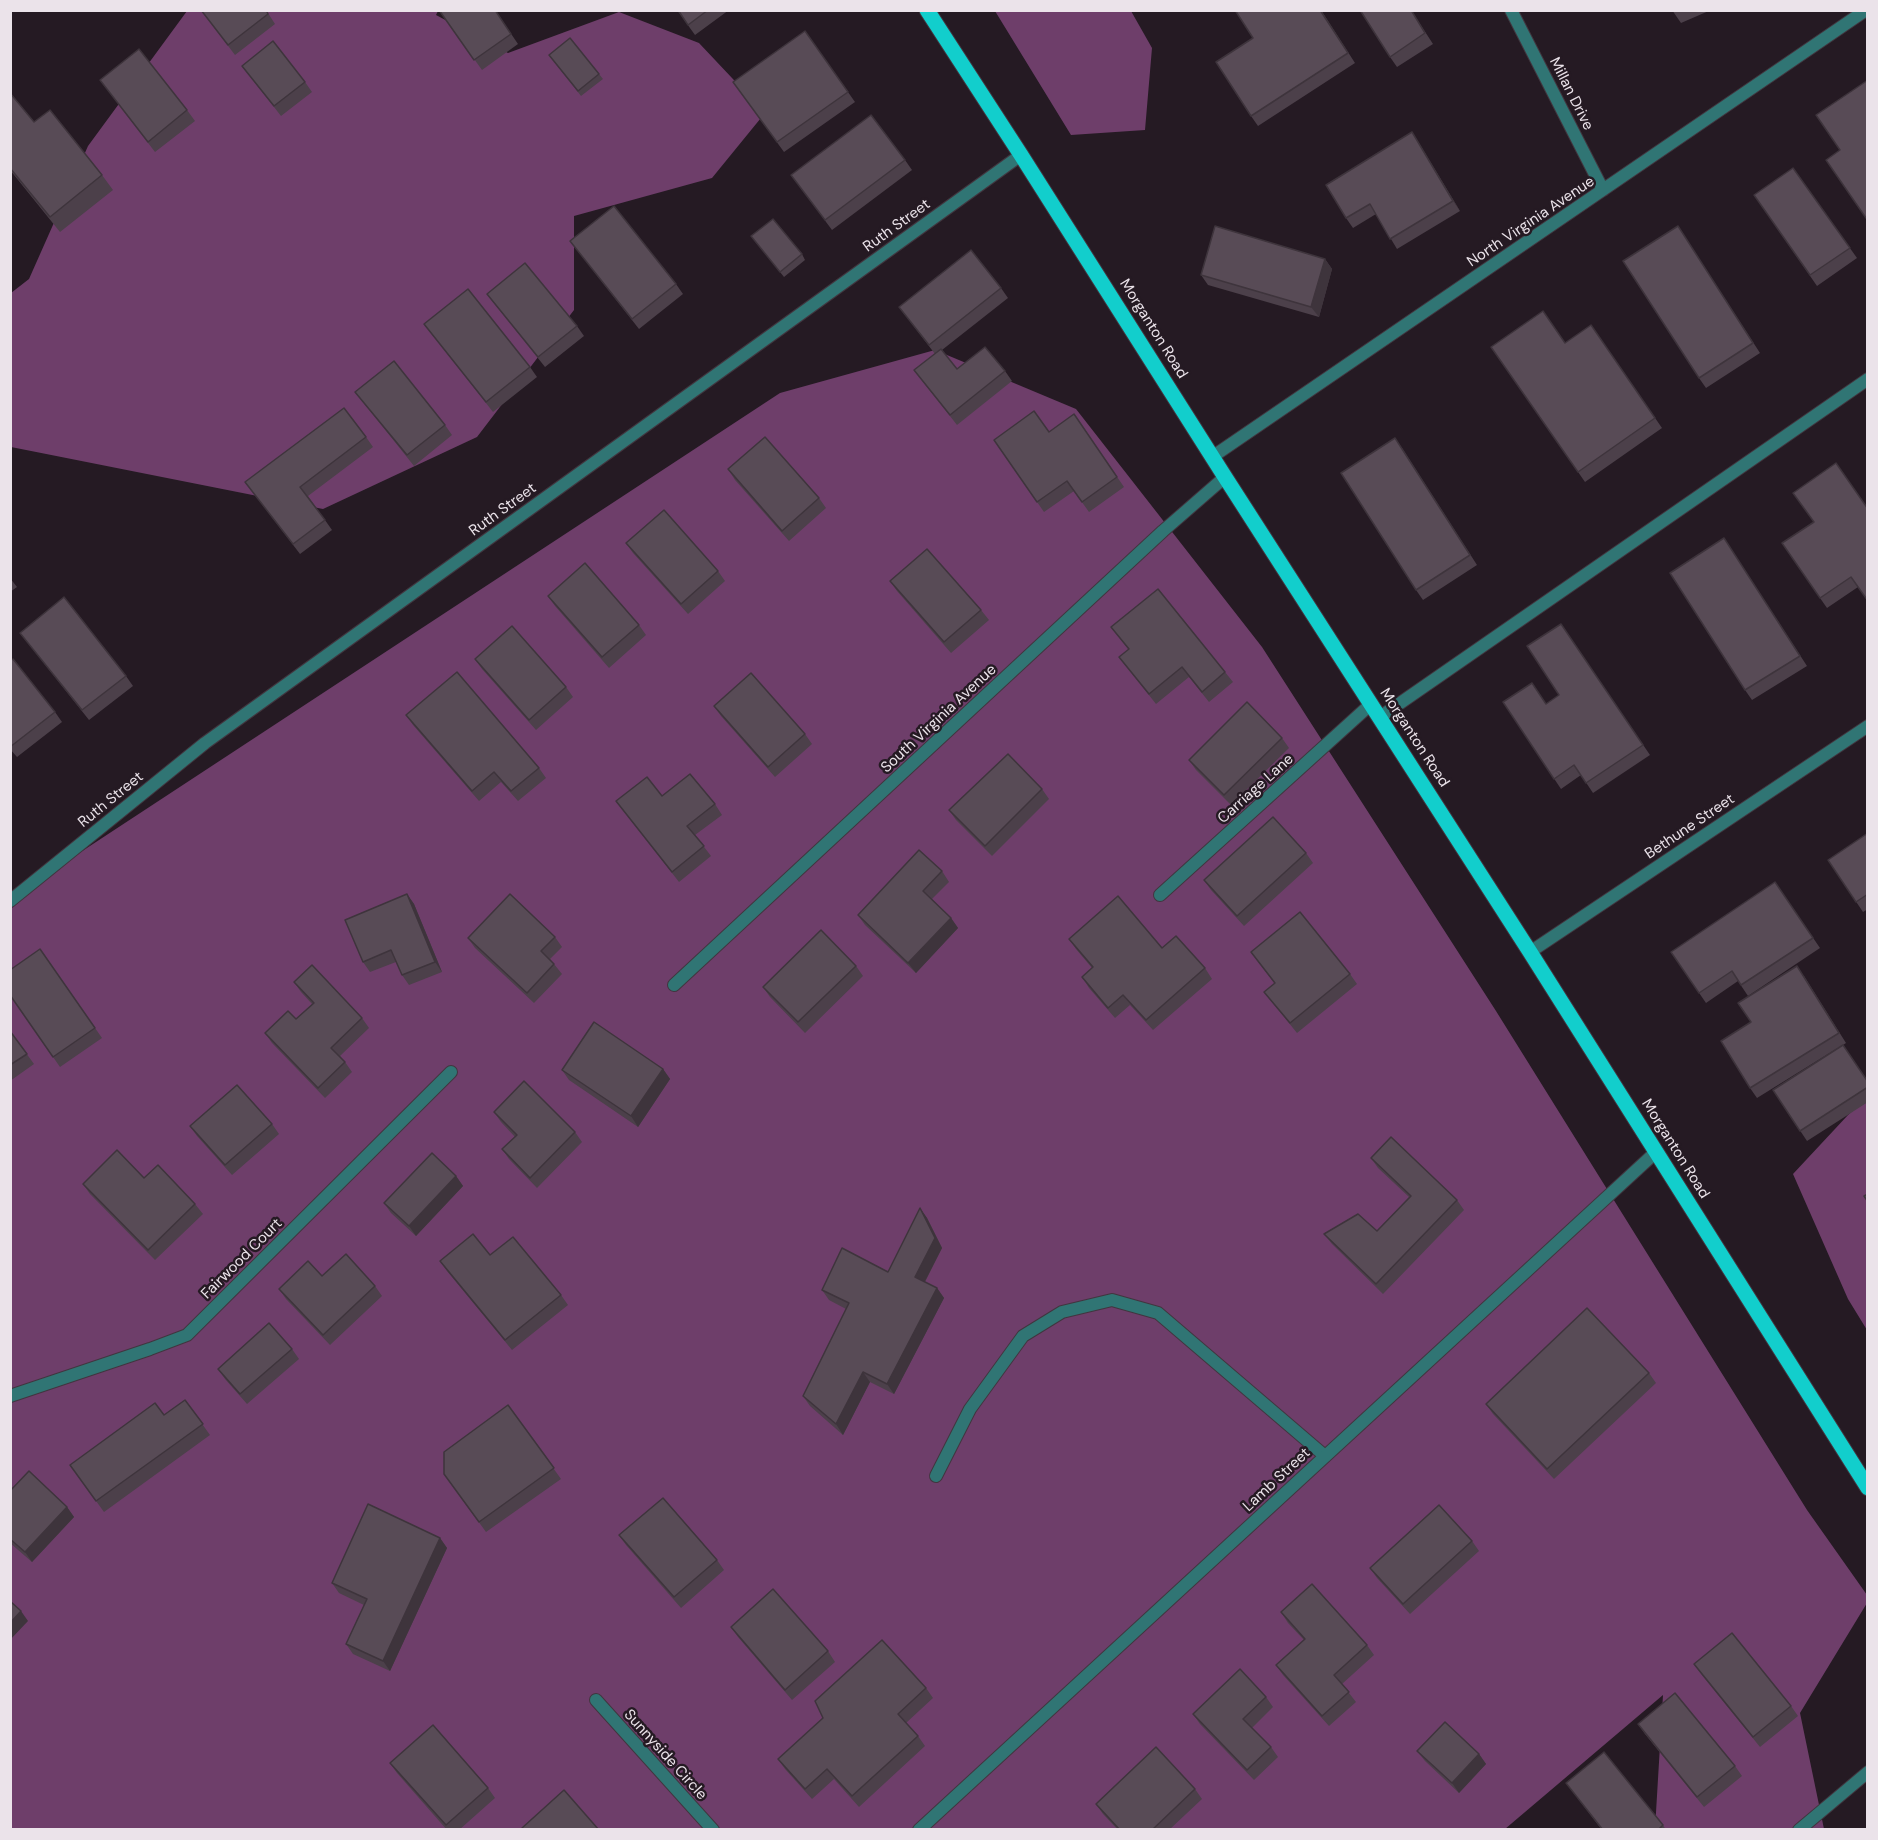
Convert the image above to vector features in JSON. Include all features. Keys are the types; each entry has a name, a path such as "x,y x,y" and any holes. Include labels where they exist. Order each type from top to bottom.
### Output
{"main road":[{"name":"Morganton Road","path":"927,10 1530,952 1868,1488"}],"street":[{"name":"Millan Drive","path":"1511,10 1603,190"},
{"name":"North Virginia Avenue","path":"1212,457 1866,10"},
{"name":"Ruth Street","path":"10,901 205,743 1021,154"},
{"path":"1380,717 1868,379"},
{"name":"South Virginia Avenue","path":"674,985 1163,531 1225,477"},
{"name":"Carriage Lane","path":"1160,895 1371,704"},
{"name":"Bethune Street","path":"1530,952 1868,726"},
{"name":"Fairwood Court","path":"10,1396 187,1335 451,1072"},
{"name":"Lamb Street","path":"919,1830 1656,1152"},
{"path":"936,1476 970,1409 1023,1336 1062,1312 1112,1300 1158,1313 1325,1456"},
{"name":"Sunnyside Circle","path":"596,1700 713,1830"},
{"path":"1799,1830 1868,1772"}],"shaded area":[{"path":"187,11 438,11 436,15 508,53 619,12 699,43 765,113 712,178 574,216 574,310 477,437 323,509 11,447 11,293 29,279 88,146"},
{"path":"995,11 1131,11 1152,48 1145,130 1071,135"},
{"path":"935,350 1076,409 1262,647 1496,1011 1807,1510 1867,1595 1867,1603 1800,1713 1824,1829 1655,1829 1663,1695 1505,1829 11,1830 11,909 32,884 780,393"},
{"path":"1867,1098 1867,1330 1848,1299 1793,1174"}],"building":[{"path":"201,10 266,10 268,14 228,45"},
{"path":"439,10 495,10 511,34 474,60"},
{"path":"678,10 708,10 688,25"},
{"path":"1235,10 1320,10 1348,53 1251,116 1216,62 1253,38"},
{"path":"1360,10 1411,10 1425,33 1390,57"},
{"path":"805,31 848,92 777,142 733,82"},
{"path":"570,38 599,74 578,91 549,55"},
{"path":"273,41 305,82 274,106 242,66"},
{"path":"139,49 187,110 148,142 100,80"},
{"path":"1868,80 1868,217 1866,218 1826,160 1840,150 1816,115"},
{"path":"10,93 34,122 50,110 102,175 50,217 10,168"},
{"path":"871,115 905,160 825,220 791,175"},
{"path":"1412,132 1453,201 1390,239 1370,204 1346,218 1326,185"},
{"path":"1793,168 1850,248 1810,275 1754,195"},
{"path":"614,206 676,284 632,319 570,241"},
{"path":"773,219 802,254 780,272 751,236"},
{"path":"1215,226 1325,259 1311,307 1201,275"},
{"path":"1678,226 1753,343 1699,378 1623,261"},
{"path":"971,250 1001,288 929,345 899,307"},
{"path":"525,263 577,326 538,357 487,294"},
{"path":"468,289 530,367 486,402 424,324"},
{"path":"1543,311 1565,343 1591,325 1655,418 1578,472 1491,347"},
{"path":"985,347 1005,371 950,415 914,370 941,349 957,369"},
{"path":"394,361 445,425 407,455 355,392"},
{"path":"344,408 366,437 300,487 325,520 293,544 245,482"},
{"path":"1034,411 1049,432 1074,414 1117,477 1082,502 1067,481 1037,502 994,440"},
{"path":"765,437 819,498 782,531 728,469"},
{"path":"1395,438 1470,555 1416,590 1341,473"},
{"path":"1836,463 1868,509 1868,601 1851,577 1820,598 1782,543 1814,522 1793,493"},
{"path":"664,510 718,571 681,604 626,543"},
{"path":"1724,538 1800,656 1745,690 1670,573"},
{"path":"927,549 981,610 944,642 890,581"},
{"path":"585,563 639,625 602,657 548,596"},
{"path":"1158,589 1225,672 1202,692 1182,667 1149,694 1119,657 1129,649 1111,627"},
{"path":"64,597 126,676 82,710 20,633"},
{"path":"1561,624 1643,745 1586,783 1574,765 1554,779 1503,702 1532,683 1546,704 1559,695 1527,646"},
{"path":"512,626 566,687 529,720 475,659"},
{"path":"13,659 55,712 10,747 10,661"},
{"path":"457,672 539,768 511,791 494,772 472,791 406,715"},
{"path":"751,673 805,734 768,767 714,706"},
{"path":"1247,702 1282,738 1224,795 1189,760"},
{"path":"1008,754 1042,789 985,846 949,810"},
{"path":"690,774 715,804 687,826 704,846 672,872 616,801 647,777 662,796"},
{"path":"1273,817 1306,853 1237,916 1204,880"},
{"path":"1868,833 1868,894 1856,902 1828,860"},
{"path":"919,850 942,871 923,891 951,918 908,963 858,915"},
{"path":"1775,882 1813,938 1741,985 1732,971 1699,993 1671,952"},
{"path":"407,894 435,962 402,975 391,950 363,962 345,920"},
{"path":"510,894 555,937 541,951 554,964 527,993 468,938"},
{"path":"1118,896 1162,948 1176,936 1205,968 1146,1020 1123,995 1108,1008 1082,977 1093,967 1069,939"},
{"path":"1300,912 1350,974 1290,1023 1264,992 1275,983 1251,952"},
{"path":"821,930 856,966 798,1022 763,987"},
{"path":"40,949 95,1028 53,1057 10,995 10,970"},
{"path":"312,965 362,1018 331,1048 345,1062 318,1088 265,1033 288,1011 296,1019 314,1003 294,982"},
{"path":"1797,966 1839,1033 1750,1088 1721,1041 1751,1022 1738,1003"},
{"path":"594,1022 663,1069 631,1116 562,1070"},
{"path":"10,1031 27,1054 10,1065"},
{"path":"1843,1045 1868,1082 1868,1087 1800,1131 1773,1090"},
{"path":"524,1081 575,1132 530,1178 502,1149 517,1135 494,1112"},
{"path":"237,1085 272,1124 225,1165 190,1126"},
{"path":"1391,1137 1457,1200 1376,1284 1324,1234 1358,1214 1377,1231 1411,1196 1371,1158"},
{"path":"117,1150 144,1178 158,1165 195,1204 148,1250 83,1184"},
{"path":"432,1153 456,1176 409,1226 384,1203"},
{"path":"920,1208 935,1238 915,1277 937,1288 887,1384 863,1372 836,1424 803,1396 849,1303 822,1290 842,1248 888,1272"},
{"path":"473,1234 490,1255 513,1237 561,1295 505,1340 440,1261"},
{"path":"346,1254 375,1286 323,1335 279,1289 308,1261 322,1276"},
{"path":"1587,1308 1649,1373 1547,1469 1486,1404"},
{"path":"269,1323 292,1349 240,1394 218,1369"},
{"path":"185,1400 203,1424 96,1501 70,1465 155,1403 164,1415"},
{"path":"508,1405 554,1468 479,1522 444,1474 444,1452"},
{"path":"29,1471 67,1507 25,1552 10,1539 10,1491"},
{"path":"663,1498 717,1560 674,1597 619,1535"},
{"path":"368,1504 440,1538 383,1661 346,1644 367,1599 332,1583"},
{"path":"1439,1505 1472,1541 1403,1604 1370,1568"},
{"path":"1312,1584 1367,1645 1334,1675 1349,1692 1322,1716 1276,1665 1305,1639 1281,1612"},
{"path":"773,1589 828,1651 785,1690 731,1627"},
{"path":"10,1601 21,1611 10,1623"},
{"path":"1732,1633 1791,1706 1753,1737 1694,1664"},
{"path":"882,1640 926,1688 898,1714 918,1736 852,1796 827,1769 805,1789 778,1759 823,1718 815,1701"},
{"path":"1240,1669 1266,1697 1243,1719 1271,1747 1247,1770 1193,1714"},
{"path":"1675,1693 1735,1766 1697,1797 1638,1724"},
{"path":"1445,1722 1479,1754 1452,1783 1417,1751"},
{"path":"433,1725 488,1788 446,1825 390,1763"},
{"path":"1156,1747 1195,1789 1152,1830 1120,1830 1096,1804"},
{"path":"1604,1752 1663,1825 1658,1830 1603,1830 1566,1783"},
{"path":"564,1790 599,1830 523,1830 522,1828"}]}
